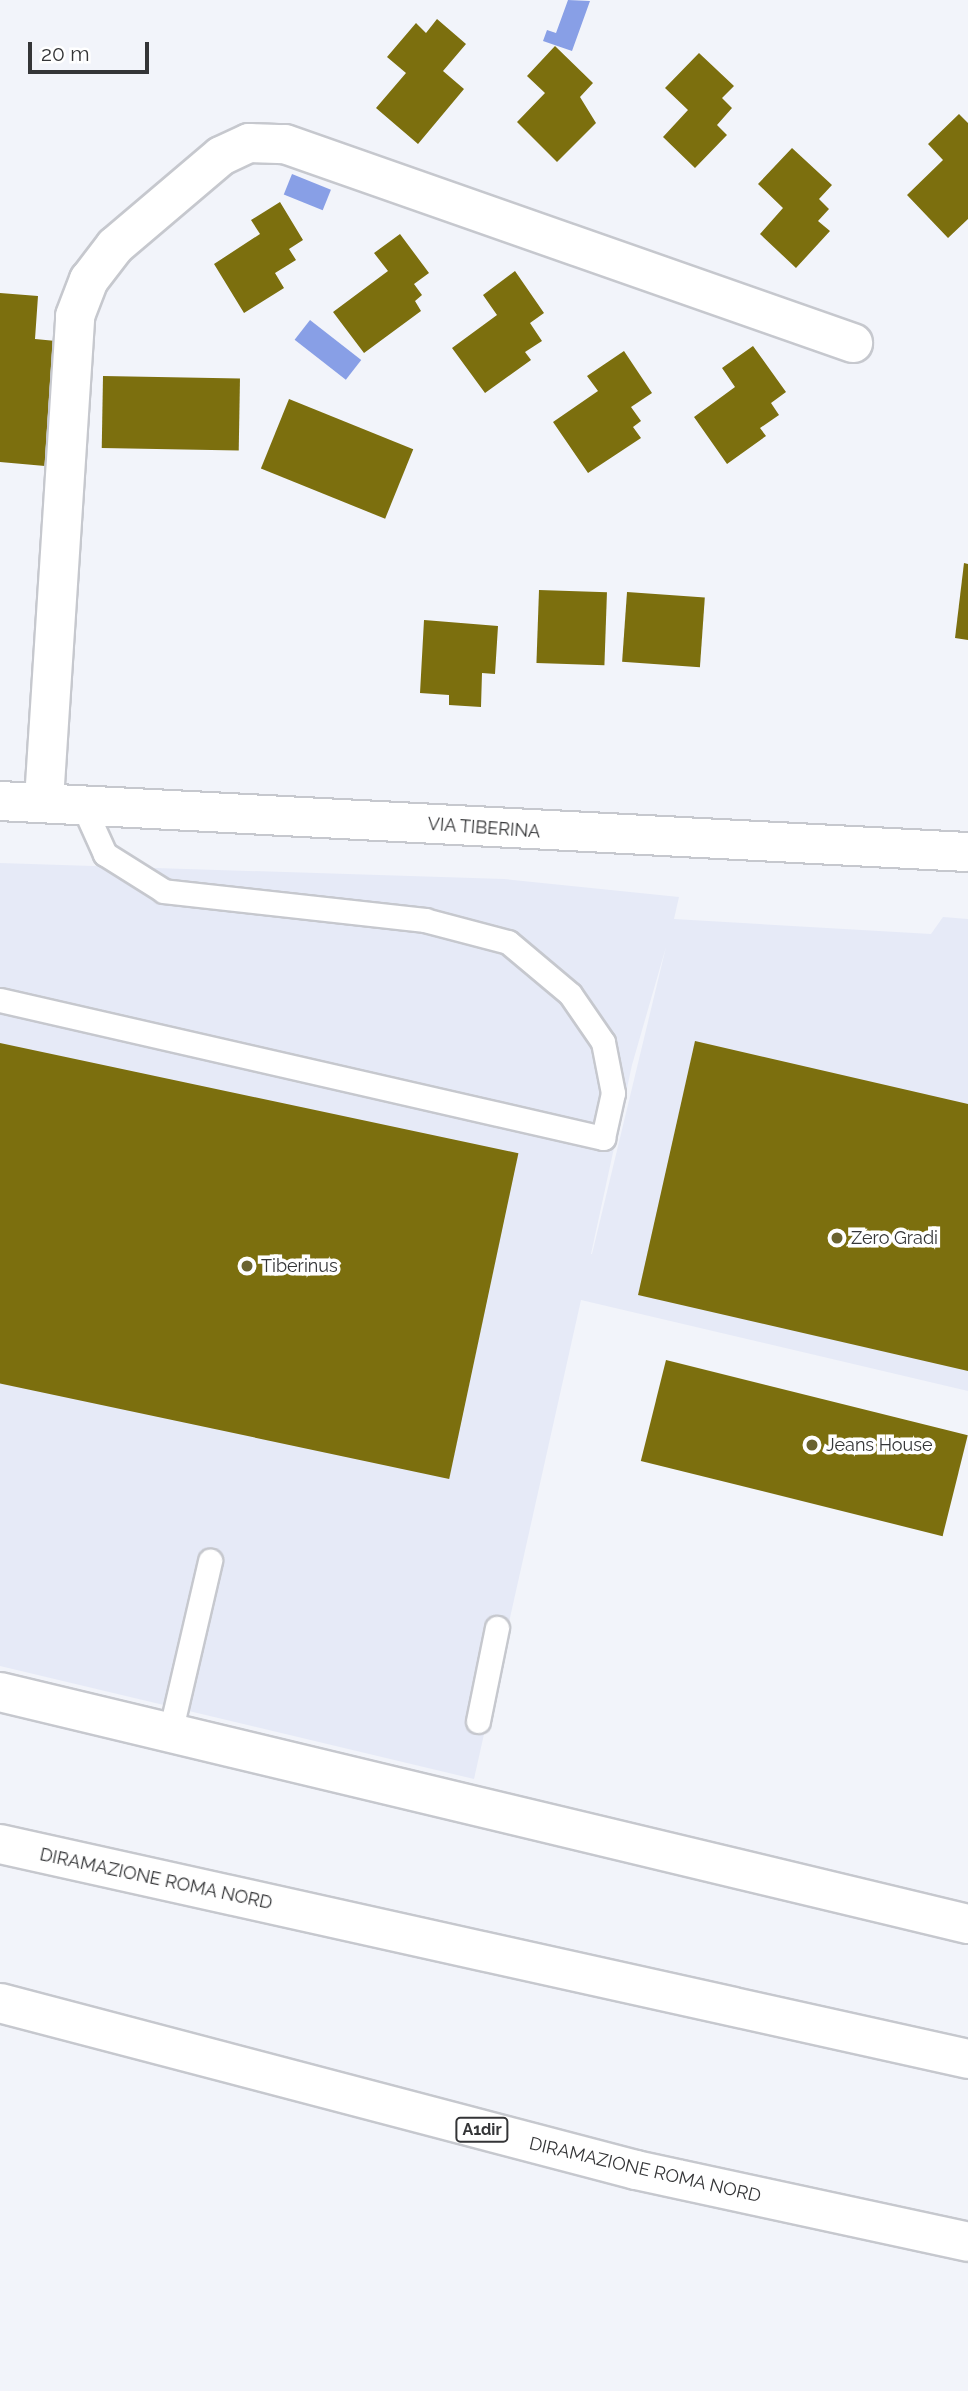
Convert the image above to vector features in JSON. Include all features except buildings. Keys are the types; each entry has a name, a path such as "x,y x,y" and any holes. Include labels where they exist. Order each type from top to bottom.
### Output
{"main road":[{"path":"44,800 75,316 89,280 115,246 221,156 249,143 285,144 853,343"},
{"name":"VIA TIBERINA","path":"0,801 44,800 968,852"},
{"path":"0,1692 968,1924"},
{"name":"DIRAMAZIONE ROMA NORD","path":"0,1844 968,2059"},
{"name":"DIRAMAZIONE ROMA NORD","path":"0,2003 636,2170 968,2242"}],"lane":[{"path":"0,1000 603,1138 613,1093 603,1042 570,994 508,942 425,920 164,891 104,854 82,803"},
{"path":"170,1733 210,1561"},
{"path":"478,1721 497,1628"}],"shaded area":[{"path":"0,863 504,879 679,897 674,919 931,934 943,917 968,919 968,1391 581,1300 474,1779 0,1666","holes":["666,947 592,1254 632,1065"]}],"water":[{"path":"568,0 590,1 572,51 543,41 547,30 556,33"},
{"path":"292,174 331,190 323,210 284,194"},
{"path":"310,320 361,360 346,380 295,340"}],"place":[{"name":"Zero Gradi","path":"837,1238"},
{"name":"Tiberinus","path":"247,1266"},
{"name":"Jeans House","path":"812,1445"}]}
